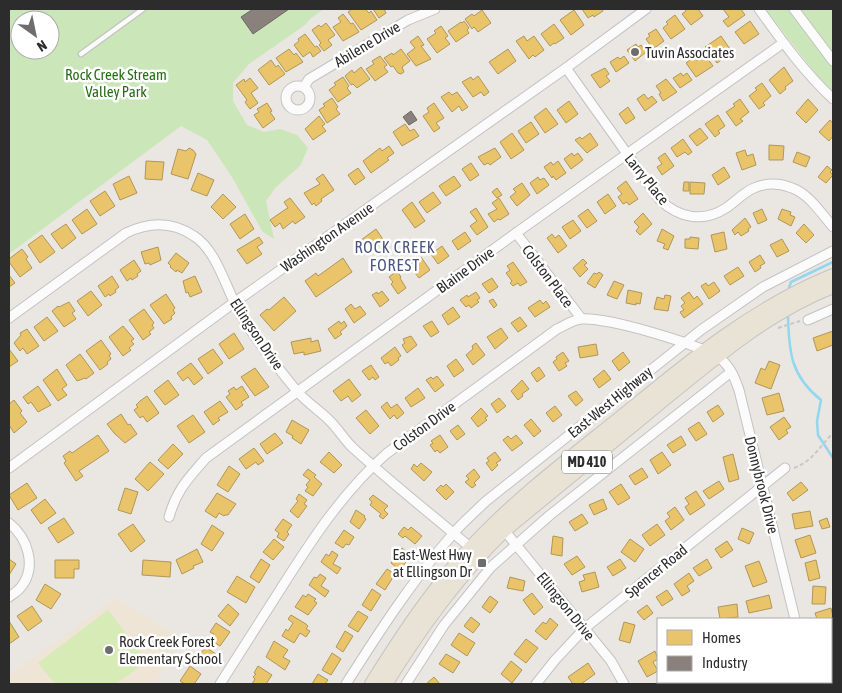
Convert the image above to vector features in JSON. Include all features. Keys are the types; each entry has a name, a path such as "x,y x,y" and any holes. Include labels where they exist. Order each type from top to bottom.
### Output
{"main road":[{"name":"East-West Highway","path":"385,684 428,618 453,585 477,556 504,530 744,323 786,298 833,276"},
{"name":"East-West Highway","path":"372,684 426,602 471,548 510,509 711,353 798,303 833,286"}],"street":[{"name":"Abilene Drive","path":"304,87 309,79 408,20 436,9"},
{"name":"Washington Avenue","path":"9,468 234,303 566,68 646,9"},
{"path":"759,9 811,79 833,99"},
{"path":"794,9 833,61"},
{"name":"Blaine Drive","path":"169,517 174,500 182,486 206,458 516,233 783,43"},
{"name":"Larry Place","path":"566,68 660,200 674,211 699,218 717,212 754,188 771,184 781,185 793,188 802,194 833,227"},
{"name":"Ellingson Drive","path":"9,318 126,233 140,226 150,224 180,228 203,243 212,256 243,318 297,391 327,419 350,445 471,548"},
{"name":"Colston Place","path":"516,233 581,318"},
{"name":"East-West Highway","path":"346,684 416,580 454,533 485,502 685,342 732,308 763,287 833,251"},
{"path":"808,320 833,309"},
{"path":"581,318 685,342 711,353"},
{"name":"Colston Drive","path":"220,684 315,534 373,465 557,329 581,318"},
{"name":"Donnybrook Drive","path":"711,353 731,372 739,390 795,618"},
{"path":"406,684 444,625 491,567 550,514 731,372"},
{"name":"Spencer Road","path":"536,684 555,660 585,628 785,468"},
{"path":"9,523 23,539 30,558 27,578 20,588 9,597"},
{"name":"Ellingson Drive","path":"504,530 585,628 611,662 624,684"}],"lane":[{"path":"81,54 143,9"}],"path":[{"path":"776,328 798,322"},
{"path":"785,468 792,469 800,466 812,457 832,434"}],"shaded area":[{"name":"Rock Creek Forest Elementary School","path":"116,598 182,638 154,684 9,684 9,675"}],"green space":[{"name":"Rock Creek Stream Valley Park","path":"9,9 324,9 305,25 249,64 233,83 233,101 247,125 264,132 280,129 297,135 308,148 300,166 276,187 266,201 274,239 262,231 232,177 207,140 181,126 9,254"},
{"path":"765,9 833,9 833,92 823,83"},
{"path":"108,610 147,661 116,684 55,684 38,663"}],"building: Homes":[{"path":"352,9 365,9 369,13 371,11 377,20 361,30 348,12"},
{"path":"373,9 384,9 386,13 379,18"},
{"path":"582,9 602,9 603,11 594,17 593,15 588,18"},
{"path":"685,9 698,9 703,16 691,25 682,14 686,11"},
{"path":"723,9 741,9 745,15 728,27 723,21 729,17"},
{"path":"482,10 491,23 478,32 474,27 472,29 465,19 472,14 474,16"},
{"path":"574,10 584,25 571,35 560,20"},
{"path":"343,14 359,32 343,41 333,27 341,22 338,18"},
{"path":"675,15 685,29 671,39 663,28 668,24 666,22"},
{"path":"464,21 469,28 467,30 469,33 456,42 448,31"},
{"path":"750,21 759,34 744,44 735,32"},
{"path":"326,23 335,35 328,40 332,45 324,51 312,30"},
{"path":"554,24 564,38 550,46 541,34"},
{"path":"441,26 448,36 445,38 450,44 437,53 427,39 436,33 434,31"},
{"path":"656,29 664,41 653,49 646,39 650,36 648,34"},
{"path":"305,34 315,47 317,46 321,51 313,57 310,52 303,57 294,45"},
{"path":"418,36 424,45 421,46 431,59 416,66 407,54 415,48 410,42"},
{"path":"524,36 527,41 534,36 544,50 529,59 516,41"},
{"path":"721,36 732,52 717,63 705,47"},
{"path":"636,44 638,47 641,45 646,52 635,61 627,50"},
{"path":"289,49 294,55 296,53 303,62 286,72 276,58"},
{"path":"401,49 410,61 402,67 404,72 401,74 393,66 391,67 384,58 392,53 393,55"},
{"path":"508,49 516,61 498,74 489,62"},
{"path":"705,55 713,66 696,77 686,63 694,57 697,61"},
{"path":"380,56 387,65 384,67 388,72 375,81 366,69 374,64 372,61"},
{"path":"624,56 629,63 616,72 610,62"},
{"path":"271,60 285,74 269,85 258,70"},
{"path":"361,67 370,79 357,88 353,84 351,85 345,76 352,70 354,73"},
{"path":"784,67 793,81 780,94 769,80"},
{"path":"605,68 609,74 606,76 610,81 600,88 591,75"},
{"path":"681,73 683,76 687,73 692,80 680,88 673,78"},
{"path":"478,76 489,92 484,96 481,92 473,97 462,82 471,77 473,80"},
{"path":"343,77 351,93 338,102 329,90 336,85 334,83"},
{"path":"250,78 258,88 251,93 258,103 250,109 245,102 247,100 236,85 244,79 245,82"},
{"path":"666,79 677,92 663,101 659,94 661,93 656,86"},
{"path":"762,83 771,96 763,103 765,105 759,109 749,96"},
{"path":"449,92 452,95 457,92 468,107 462,111 459,106 452,112 441,97"},
{"path":"644,94 648,99 652,96 657,102 645,111 637,99"},
{"path":"332,98 340,114 327,123 319,110 325,106 323,104"},
{"path":"740,99 749,112 740,119 743,121 736,126 726,112 735,106 733,104"},
{"path":"808,99 818,110 806,123 796,113"},
{"path":"569,101 578,114 566,123 557,110"},
{"path":"267,103 275,119 263,128 254,115 259,112 257,109"},
{"path":"434,103 444,118 436,123 440,128 434,132 423,116 429,112 427,108"},
{"path":"628,107 635,118 626,124 619,114"},
{"path":"546,108 558,124 545,133 534,117"},
{"path":"718,115 725,126 718,131 720,133 715,137 705,124"},
{"path":"319,116 325,124 322,126 326,131 313,140 305,129"},
{"path":"830,120 833,123 833,136 829,141 819,132"},
{"path":"531,122 539,134 526,143 518,131"},
{"path":"405,124 410,131 414,129 419,136 402,146 393,132"},
{"path":"700,128 708,138 697,146 689,136"},
{"path":"512,133 524,150 511,159 500,142"},
{"path":"590,133 598,145 587,153 575,140 580,137 582,139"},
{"path":"683,139 692,152 688,155 685,152 677,157 671,148"},
{"path":"769,145 784,146 783,160 769,160"},
{"path":"389,146 394,153 387,158 389,160 371,173 363,161 380,148 382,151"},
{"path":"189,148 196,154 188,179 171,174 178,149 186,151"},
{"path":"495,148 501,157 490,165 488,163 484,165 478,157"},
{"path":"745,150 747,156 753,154 756,165 742,170 736,153"},
{"path":"797,152 810,157 806,167 793,162"},
{"path":"572,153 574,156 578,153 583,160 571,169 564,159"},
{"path":"665,153 674,166 662,175 657,167 662,164 658,158"},
{"path":"146,161 164,162 162,180 145,179"},
{"path":"558,161 566,173 556,180 553,176 552,178 544,167 551,162 553,165"},
{"path":"471,163 479,175 470,181 462,169"},
{"path":"827,166 832,170 830,172 833,175 826,183 818,177"},
{"path":"724,167 730,177 718,185 712,175"},
{"path":"358,168 365,178 355,185 348,175"},
{"path":"198,173 214,180 207,196 191,190"},
{"path":"323,174 334,190 321,199 322,201 316,206 314,203 312,205 304,193 320,184 316,179"},
{"path":"129,176 137,193 120,200 113,184"},
{"path":"454,176 461,186 446,196 439,186"},
{"path":"538,177 540,180 544,178 549,185 537,194 530,183"},
{"path":"626,181 638,199 629,205 627,202 623,204 618,197 622,194 617,188"},
{"path":"684,182 689,182 689,191 683,191"},
{"path":"690,182 705,183 704,194 690,194"},
{"path":"522,183 530,195 517,206 510,197 516,192 513,189"},
{"path":"497,188 502,195 497,198 492,192"},
{"path":"105,191 115,206 100,216 90,201"},
{"path":"433,192 441,203 427,213 419,202"},
{"path":"223,194 236,207 223,219 211,207"},
{"path":"608,194 616,206 605,214 597,202"},
{"path":"290,198 305,217 295,224 293,221 283,229 280,223 275,227 270,220 288,208 284,202"},
{"path":"499,198 509,214 494,222 488,214 497,209 492,203"},
{"path":"412,202 425,221 415,228 402,210"},
{"path":"476,208 488,227 477,235 470,226 477,221 470,212"},
{"path":"87,209 97,224 82,234 72,220"},
{"path":"588,209 597,221 587,228 578,216"},
{"path":"762,209 767,220 758,224 753,213"},
{"path":"782,209 791,212 790,215 795,217 791,226 778,219"},
{"path":"643,213 652,224 640,235 636,231 639,227 634,222"},
{"path":"245,214 254,229 240,239 230,224"},
{"path":"745,218 751,227 748,229 749,231 741,236 738,232 735,235 732,230"},
{"path":"573,220 581,231 570,239 562,227"},
{"path":"66,224 76,238 62,249 51,234"},
{"path":"804,224 814,235 806,243 796,233"},
{"path":"376,229 384,241 365,255 357,243"},
{"path":"662,229 674,236 668,250 663,248 665,244 657,241"},
{"path":"465,232 471,241 458,250 452,241"},
{"path":"724,232 727,249 715,252 711,235"},
{"path":"552,234 555,238 559,235 567,246 558,253 547,238"},
{"path":"42,235 55,252 40,263 28,245"},
{"path":"259,237 263,243 257,247 262,254 247,264 237,250"},
{"path":"690,237 699,238 698,249 685,248 685,239 690,239"},
{"path":"782,239 789,251 777,257 770,245"},
{"path":"442,246 449,256 438,264 431,254"},
{"path":"158,247 161,260 150,265 149,263 145,264 141,252"},
{"path":"22,249 28,257 26,259 32,268 20,277 9,262 9,259"},
{"path":"176,253 189,263 182,273 177,270 176,272 168,263"},
{"path":"760,255 765,263 755,272 749,262"},
{"path":"421,257 430,270 419,278 409,265"},
{"path":"343,258 352,272 316,297 305,281 316,273 318,276"},
{"path":"583,259 587,263 584,265 588,269 580,277 573,268"},
{"path":"134,260 141,271 137,274 138,276 127,281 120,270"},
{"path":"513,262 527,282 520,286 518,283 513,286 506,273 510,270 507,266"},
{"path":"738,267 744,276 730,285 724,276"},
{"path":"397,271 406,288 398,294 391,284 393,282 389,277"},
{"path":"599,272 603,275 595,288 587,283 594,273 597,274"},
{"path":"9,275 15,283 9,287"},
{"path":"112,276 119,287 115,290 116,292 105,297 98,286"},
{"path":"195,276 202,292 190,297 188,292 186,293 183,281"},
{"path":"492,278 498,287 489,293 482,284"},
{"path":"614,281 624,285 617,299 607,295"},
{"path":"714,282 720,291 709,299 701,286 706,283 708,286"},
{"path":"628,290 642,293 640,304 626,303"},
{"path":"91,291 102,305 88,316 77,301"},
{"path":"382,291 389,300 380,307 372,295"},
{"path":"476,292 480,298 477,300 479,302 471,308 469,305 466,307 460,300"},
{"path":"689,292 694,299 697,296 703,304 684,318 680,312 684,310 681,306 685,303 681,298"},
{"path":"166,294 175,308 173,310 175,313 171,317 172,319 164,324 150,305"},
{"path":"665,295 671,296 668,311 654,309 657,297 664,299"},
{"path":"284,297 296,311 274,331 260,315"},
{"path":"493,299 497,305 494,308 489,301"},
{"path":"540,300 543,304 546,301 550,307 535,317 528,308"},
{"path":"69,302 75,311 72,313 76,319 64,327 52,311 58,306"},
{"path":"351,304 355,309 360,306 366,314 354,323 345,309"},
{"path":"453,307 460,317 448,325 442,315"},
{"path":"144,309 154,323 152,325 154,328 149,332 151,334 143,340 129,320"},
{"path":"47,317 58,331 44,341 34,327"},
{"path":"520,317 527,326 518,332 511,323"},
{"path":"339,321 341,324 344,321 347,326 340,332 342,334 335,339 328,329"},
{"path":"432,321 439,332 431,337 423,326"},
{"path":"123,326 134,339 131,341 134,344 129,348 131,350 123,356 109,337"},
{"path":"501,328 508,338 495,349 487,337"},
{"path":"27,329 39,346 27,354 23,348 20,351 14,343 21,335 20,333"},
{"path":"833,331 833,345 817,351 813,338"},
{"path":"234,333 244,349 229,359 219,344"},
{"path":"411,336 417,345 407,353 402,345 405,343 403,339"},
{"path":"311,338 311,342 318,340 321,351 304,355 304,352 294,354 291,342"},
{"path":"101,340 111,354 109,355 111,359 100,370 86,351"},
{"path":"476,343 485,355 473,365 466,355 473,349 472,346"},
{"path":"596,344 598,355 580,358 578,347"},
{"path":"395,347 401,356 398,358 399,360 391,366 388,362 385,364 381,358"},
{"path":"9,349 18,361 9,367"},
{"path":"213,349 223,363 208,374 198,359"},
{"path":"563,352 569,361 565,363 567,366 559,371 553,362"},
{"path":"623,352 630,362 619,371 612,361"},
{"path":"80,354 94,373 86,379 77,381 66,365"},
{"path":"456,359 464,370 454,377 447,366"},
{"path":"769,361 780,365 771,389 755,383 761,368 765,370"},
{"path":"191,363 203,378 194,385 188,377 183,381 177,373"},
{"path":"371,365 379,377 375,380 373,377 369,380 362,371"},
{"path":"539,367 545,376 537,382 531,373"},
{"path":"255,368 269,387 255,396 241,377"},
{"path":"57,369 67,385 62,389 67,395 58,401 43,380"},
{"path":"604,370 611,379 599,388 593,379"},
{"path":"437,376 444,385 435,392 426,380"},
{"path":"349,379 361,395 352,402 348,396 341,401 333,391"},
{"path":"168,380 179,395 165,405 154,391"},
{"path":"522,380 529,389 518,400 511,391"},
{"path":"38,386 51,405 38,412 31,402 28,404 23,397"},
{"path":"242,386 249,397 241,402 243,405 236,410 226,397 230,394 228,391 234,387 236,390"},
{"path":"418,388 425,398 411,407 405,398"},
{"path":"576,391 583,400 576,406 568,396"},
{"path":"779,393 784,411 767,415 762,398"},
{"path":"147,396 159,413 147,422 143,416 140,418 134,410 138,407 136,405"},
{"path":"499,398 506,406 497,413 491,404"},
{"path":"14,400 27,422 14,433 9,425 9,404"},
{"path":"220,401 228,412 218,418 220,420 213,425 204,412"},
{"path":"387,402 391,408 397,404 404,413 397,419 394,415 390,419 381,407"},
{"path":"718,405 724,414 713,422 707,412"},
{"path":"555,406 562,415 553,422 546,413"},
{"path":"481,408 488,416 485,418 487,420 478,427 471,418"},
{"path":"366,410 379,426 370,434 356,418"},
{"path":"121,414 137,434 125,443 107,424"},
{"path":"193,415 205,432 189,443 177,426"},
{"path":"784,417 791,427 786,430 788,433 779,440 770,427"},
{"path":"531,419 541,431 534,437 524,425"},
{"path":"292,420 309,430 301,444 286,432"},
{"path":"699,422 707,434 696,441 688,429"},
{"path":"458,425 465,434 457,440 450,431"},
{"path":"275,433 283,443 267,454 260,444"},
{"path":"98,435 109,451 79,471 83,476 76,481 64,463 66,461 63,456 70,451 72,453"},
{"path":"440,435 448,447 440,453 437,450 435,452 430,445 433,443 431,441"},
{"path":"516,435 523,443 512,451 503,440 508,436 511,439"},
{"path":"681,436 686,445 673,453 667,445"},
{"path":"173,444 183,454 168,469 158,460"},
{"path":"254,448 264,461 258,465 256,462 246,469 239,459"},
{"path":"329,452 342,465 334,473 320,462"},
{"path":"495,452 501,460 496,463 498,465 492,471 486,463 489,461 487,458"},
{"path":"662,452 671,465 658,474 650,460"},
{"path":"733,454 739,479 729,482 723,457"},
{"path":"150,462 164,474 148,491 135,479"},
{"path":"421,463 432,472 424,481 411,469 414,464 417,467"},
{"path":"229,466 240,474 228,492 217,485"},
{"path":"642,468 648,477 635,485 629,476"},
{"path":"308,469 316,475 314,477 322,484 313,496 305,491 308,487 306,485 310,480 303,475"},
{"path":"474,469 480,477 472,488 465,482 469,479 466,476"},
{"path":"719,481 724,489 709,499 703,491"},
{"path":"801,482 808,490 793,501 787,493"},
{"path":"27,483 37,498 18,510 9,495"},
{"path":"446,484 454,492 446,500 436,490 441,485 443,487"},
{"path":"621,484 630,498 618,505 609,492"},
{"path":"125,488 138,492 131,514 118,510"},
{"path":"696,491 705,505 690,515 685,507 689,504 685,498"},
{"path":"217,493 236,504 228,515 224,516 219,513 216,518 205,511"},
{"path":"299,494 307,500 304,504 307,506 298,518 290,511 298,501 296,499"},
{"path":"373,495 388,506 384,510 388,514 383,519 379,516 381,514 370,505 372,502 369,499"},
{"path":"45,499 56,513 41,524 31,510"},
{"path":"603,499 607,509 594,515 589,505"},
{"path":"675,507 684,520 671,530 665,521 670,517 667,513"},
{"path":"356,510 365,516 366,519 359,529 350,522"},
{"path":"810,511 813,526 795,529 792,514"},
{"path":"582,514 588,523 575,531 569,522"},
{"path":"64,518 74,533 58,543 48,528"},
{"path":"827,518 830,527 822,529 819,521"},
{"path":"283,519 292,525 284,541 277,537 279,533 275,530"},
{"path":"133,524 145,541 131,552 118,534"},
{"path":"657,524 665,535 650,546 642,535"},
{"path":"212,525 224,533 212,551 201,544"},
{"path":"404,527 408,530 411,527 422,536 415,544 405,536 403,538 398,534"},
{"path":"742,528 754,533 749,544 738,539"},
{"path":"344,530 354,537 349,545 346,544 343,548 335,543"},
{"path":"810,535 816,553 801,558 795,540"},
{"path":"553,536 563,538 562,556 551,554"},
{"path":"274,539 284,547 273,560 263,552"},
{"path":"630,539 644,549 635,562 621,552"},
{"path":"727,541 733,550 721,558 715,549"},
{"path":"402,548 411,555 400,570 391,563"},
{"path":"197,549 203,562 182,574 176,560"},
{"path":"332,551 338,555 333,564 341,568 337,574 321,562 326,554 329,556"},
{"path":"577,556 585,567 572,575 564,564"},
{"path":"9,559 16,564 9,575"},
{"path":"261,559 270,565 259,583 250,577"},
{"path":"620,559 626,568 613,576 607,567"},
{"path":"707,559 712,568 699,576 693,568"},
{"path":"55,560 79,560 79,569 74,569 74,578 55,578"},
{"path":"143,560 171,562 170,577 142,575"},
{"path":"816,560 820,578 809,581 805,563"},
{"path":"759,561 767,582 753,587 745,566"},
{"path":"387,569 395,574 385,590 376,584"},
{"path":"595,572 599,587 582,592 579,582 585,580 583,575"},
{"path":"689,573 694,581 687,586 690,591 682,596 674,584"},
{"path":"320,574 326,578 321,586 329,591 325,597 309,585 314,577 317,578"},
{"path":"237,576 255,587 246,603 227,592"},
{"path":"510,577 525,581 523,591 507,588"},
{"path":"45,584 61,594 51,609 36,600"},
{"path":"813,586 826,587 825,604 812,604"},
{"path":"372,589 381,595 371,611 362,605"},
{"path":"667,590 673,599 662,606 656,597"},
{"path":"532,593 543,607 534,615 523,600"},
{"path":"308,594 316,599 314,601 317,603 308,615 295,607 303,595 306,597"},
{"path":"769,595 772,608 749,613 746,601"},
{"path":"490,596 498,602 490,613 482,607"},
{"path":"228,604 239,614 230,626 218,616"},
{"path":"737,604 738,617 720,618 718,607"},
{"path":"647,605 653,613 644,620 637,612"},
{"path":"32,606 42,621 28,631 17,616"},
{"path":"831,608 833,617 817,618 815,613"},
{"path":"358,611 368,617 358,632 348,626"},
{"path":"291,615 306,624 308,626 306,629 310,631 306,637 300,633 294,643 282,636 293,623 288,619"},
{"path":"471,617 480,624 473,633 464,626"},
{"path":"550,618 558,625 546,640 535,631 543,622 546,624"},
{"path":"9,621 19,637 9,644"},
{"path":"624,622 635,625 630,643 619,640"},
{"path":"216,623 230,632 220,646 210,640 214,634 210,632"},
{"path":"345,631 353,636 343,652 336,647"},
{"path":"459,633 475,643 467,656 451,645"},
{"path":"832,634 833,634 832,654"},
{"path":"526,639 538,648 526,663 514,654"},
{"path":"274,641 288,650 283,657 290,661 285,670 266,657"},
{"path":"205,647 216,654 208,666 197,660"},
{"path":"655,651 657,660 653,662 657,672 647,677 638,661"},
{"path":"332,653 341,659 331,675 322,670"},
{"path":"446,654 460,662 453,673 439,664"},
{"path":"511,661 522,670 512,683 501,674"},
{"path":"588,663 595,674 581,684 573,684 568,677"},
{"path":"190,666 201,674 194,684 185,684 180,681"},
{"path":"258,666 272,675 266,684 252,684 255,679 253,677 256,674 254,673"},
{"path":"318,674 328,680 325,684 312,684"},
{"path":"434,677 440,684 426,684"}],"building: Industry":[{"path":"253,9 289,9 253,34 241,17"},
{"path":"411,111 417,120 409,125 403,117"}],"waterway":[{"path":"789,288 791,282 833,262"},
{"path":"788,317 789,342 794,363 803,382 821,400 817,421 818,435 833,458"}],"place":[{"name":"Tuvin Associates","path":"635,52"},
{"name":"East-West Hwy at Ellingson Dr","path":"482,563"},
{"name":"Rock Creek Forest Elementary School","path":"109,650"}],"district":[{"name":"ROCK CREEK FOREST","path":"395,256"}]}
